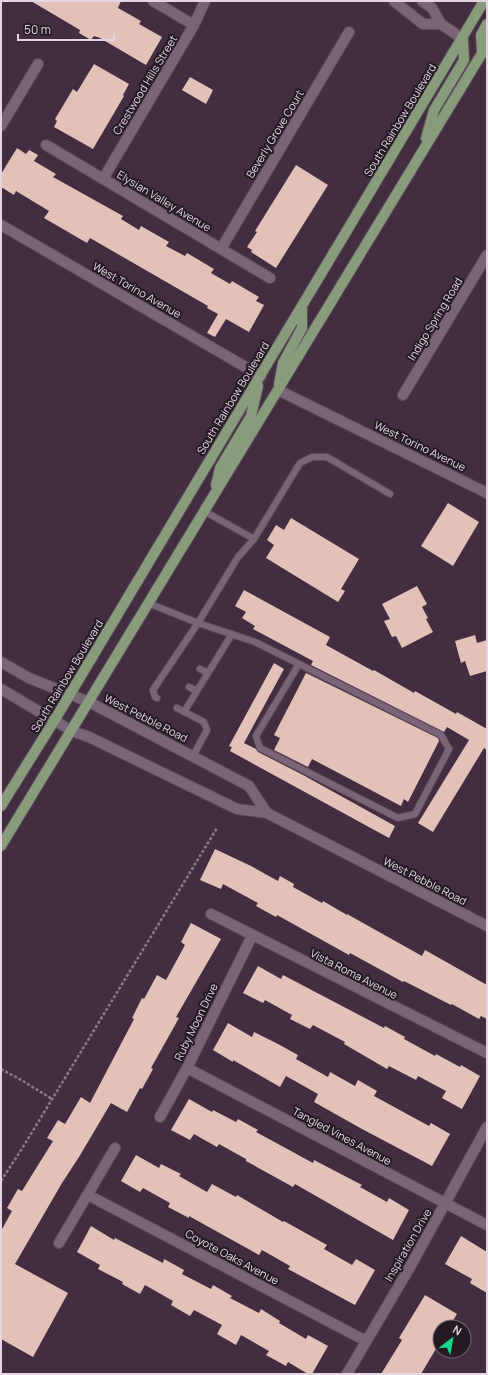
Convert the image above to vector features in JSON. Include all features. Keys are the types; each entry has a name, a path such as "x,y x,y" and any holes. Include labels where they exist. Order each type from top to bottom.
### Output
{"main road":[{"name":"South Rainbow Boulevard","path":"1,806 54,721 261,376 463,39 484,1"},
{"path":"1,846 422,152 485,51 481,35 487,24"},
{"path":"422,152 434,110 464,60 463,39"},
{"path":"278,390 283,363 302,328 302,307"},
{"path":"212,498 220,468 250,416 261,376"}],"street":[{"path":"153,1 194,25"},
{"name":"Crestwood Hills Street","path":"103,179 194,25 205,1"},
{"path":"394,1 423,24 441,24"},
{"path":"422,1 432,8 441,24 463,39"},
{"name":"Beverly Grove Court","path":"221,249 349,32"},
{"path":"1,126 38,64"},
{"name":"Elysian Valley Avenue","path":"46,145 270,278"},
{"name":"West Torino Avenue","path":"1,225 261,376"},
{"name":"Indigo Spring Road","path":"403,395 487,255"},
{"name":"West Torino Avenue","path":"278,390 487,493"},
{"name":"West Pebble Road","path":"1,662 29,678 89,702 249,786 267,813"},
{"name":"West Pebble Road","path":"1,689 72,731 89,737 237,809 267,813 487,926"},
{"name":"Vista Roma Avenue","path":"211,914 252,936 487,1053"},
{"name":"Ruby Moon Drive","path":"160,1117 187,1068 252,936"},
{"name":"Tangled Vines Avenue","path":"187,1068 487,1225"},
{"name":"Inspiration Drive","path":"347,1374 445,1204 487,1127"},
{"path":"59,1243 115,1148"},
{"name":"Coyote Oaks Avenue","path":"88,1194 366,1341"}],"lane":[{"path":"157,698 153,690 167,674 238,557 254,539 300,463 312,457 327,457 390,494"},
{"path":"204,511 254,539"},
{"path":"148,603 198,623 255,642 299,664 441,735 449,750 415,814 398,818 260,748 256,736 299,664"},
{"path":"184,712 232,634"},
{"path":"200,669 208,673"},
{"path":"189,687 197,691"},
{"path":"176,708 204,722 207,730 193,756"}],"path":[{"path":"1,1181 217,828"},
{"path":"1,1069 52,1099"}],"building":[{"path":"31,1 121,1 118,8 141,21 139,24 162,37 146,65 100,38 94,36 91,40 79,33 80,30"},
{"path":"94,64 129,84 123,95 124,96 93,149 54,127 57,121 55,119 73,89 77,92"},
{"path":"190,77 213,90 206,104 182,90"},
{"path":"17,148 26,154 29,150 38,155 34,161 56,174 53,177 123,216 121,219 139,230 141,226 169,242 166,246 185,256 187,253 214,269 211,273 230,284 232,281 259,297 256,301 264,305 249,332 226,319 215,337 207,333 218,314 207,308 208,306 90,238 87,243 44,218 49,211 16,191 14,195 1,187 1,174"},
{"path":"296,165 328,185 276,268 251,252 252,250 247,247 257,232 255,231"},
{"path":"448,503 479,522 453,566 421,546"},
{"path":"291,518 359,559 341,589 345,591 338,602 266,558 274,545 267,540 276,525 284,530"},
{"path":"417,586 427,604 422,607 433,632 402,648 396,636 392,637 384,621 390,619 382,604"},
{"path":"244,590 330,637 326,645 414,693 415,691 456,714 457,712 487,729 487,750 484,748 433,832 418,823 469,740 447,727 444,732 311,665 313,661 253,629 255,626 242,618 246,612 235,606"},
{"path":"475,635 477,643 487,640 487,671 470,676 465,661 461,663 455,641"},
{"path":"274,663 284,669 244,743 395,826 389,838 230,751 232,747 229,746"},
{"path":"306,673 438,738 439,741 408,802 404,799 401,806 312,759 308,767 274,750 280,738 274,735"},
{"path":"215,849 278,881 280,876 294,884 293,887 322,903 323,901 422,956 425,950 487,985 487,1019 481,1016 479,1019 452,1004 451,1005 404,981 403,982 350,953 349,955 277,915 276,917 256,906 258,903 223,884 221,889 200,880"},
{"path":"191,923 221,939 176,1017 179,1018 151,1068 153,1069 142,1089 140,1088 127,1112 111,1103 15,1264 68,1293 33,1357 1,1339 1,1231 12,1211 7,1208 18,1189 22,1191 53,1141 47,1138 58,1120 65,1124 81,1097 90,1103 134,1019 132,1018 142,998 144,999 157,975 166,980 185,945 181,942"},
{"path":"258,966 281,979 283,975 384,1028 385,1026 405,1037 404,1039 435,1056 436,1054 460,1067 461,1065 480,1076 462,1109 442,1098 446,1091 418,1076 416,1080 389,1066 387,1069 344,1044 345,1042 313,1025 310,1029 290,1019 292,1015 265,1000 263,1003 243,993"},
{"path":"228,1023 252,1037 254,1032 278,1044 298,1055 296,1059 328,1077 330,1072 355,1086 358,1080 377,1091 374,1096 429,1126 431,1123 450,1134 432,1166 314,1102 318,1094 286,1076 280,1087 213,1050"},
{"path":"189,1099 212,1112 213,1110 236,1122 238,1119 258,1130 256,1132 313,1163 314,1160 362,1185 360,1187 387,1202 389,1198 409,1210 393,1240 295,1184 293,1187 219,1144 217,1147 194,1134 190,1140 171,1130"},
{"path":"136,1155 159,1168 161,1164 181,1174 179,1176 207,1192 212,1184 236,1197 237,1195 283,1222 284,1221 327,1245 324,1249 352,1265 356,1259 375,1270 355,1305 288,1269 290,1266 262,1250 259,1255 189,1216 189,1218 168,1207 170,1203 143,1188 140,1192 121,1181"},
{"path":"91,1226 114,1240 115,1238 163,1263 164,1259 184,1270 182,1274 211,1289 213,1285 232,1296 230,1298 259,1313 261,1309 280,1321 279,1323 306,1339 308,1335 328,1346 312,1374 308,1374 288,1362 286,1366 266,1355 269,1351 241,1335 236,1345 217,1334 222,1325 194,1310 190,1316 171,1305 173,1301 145,1285 140,1294 122,1284 123,1282 98,1269 100,1265 77,1252"},
{"path":"461,1236 487,1252 487,1293 470,1283 472,1279 445,1264"},
{"path":"425,1295 457,1314 454,1319 432,1319 432,1355 421,1374 381,1374 402,1340 399,1338"}]}
